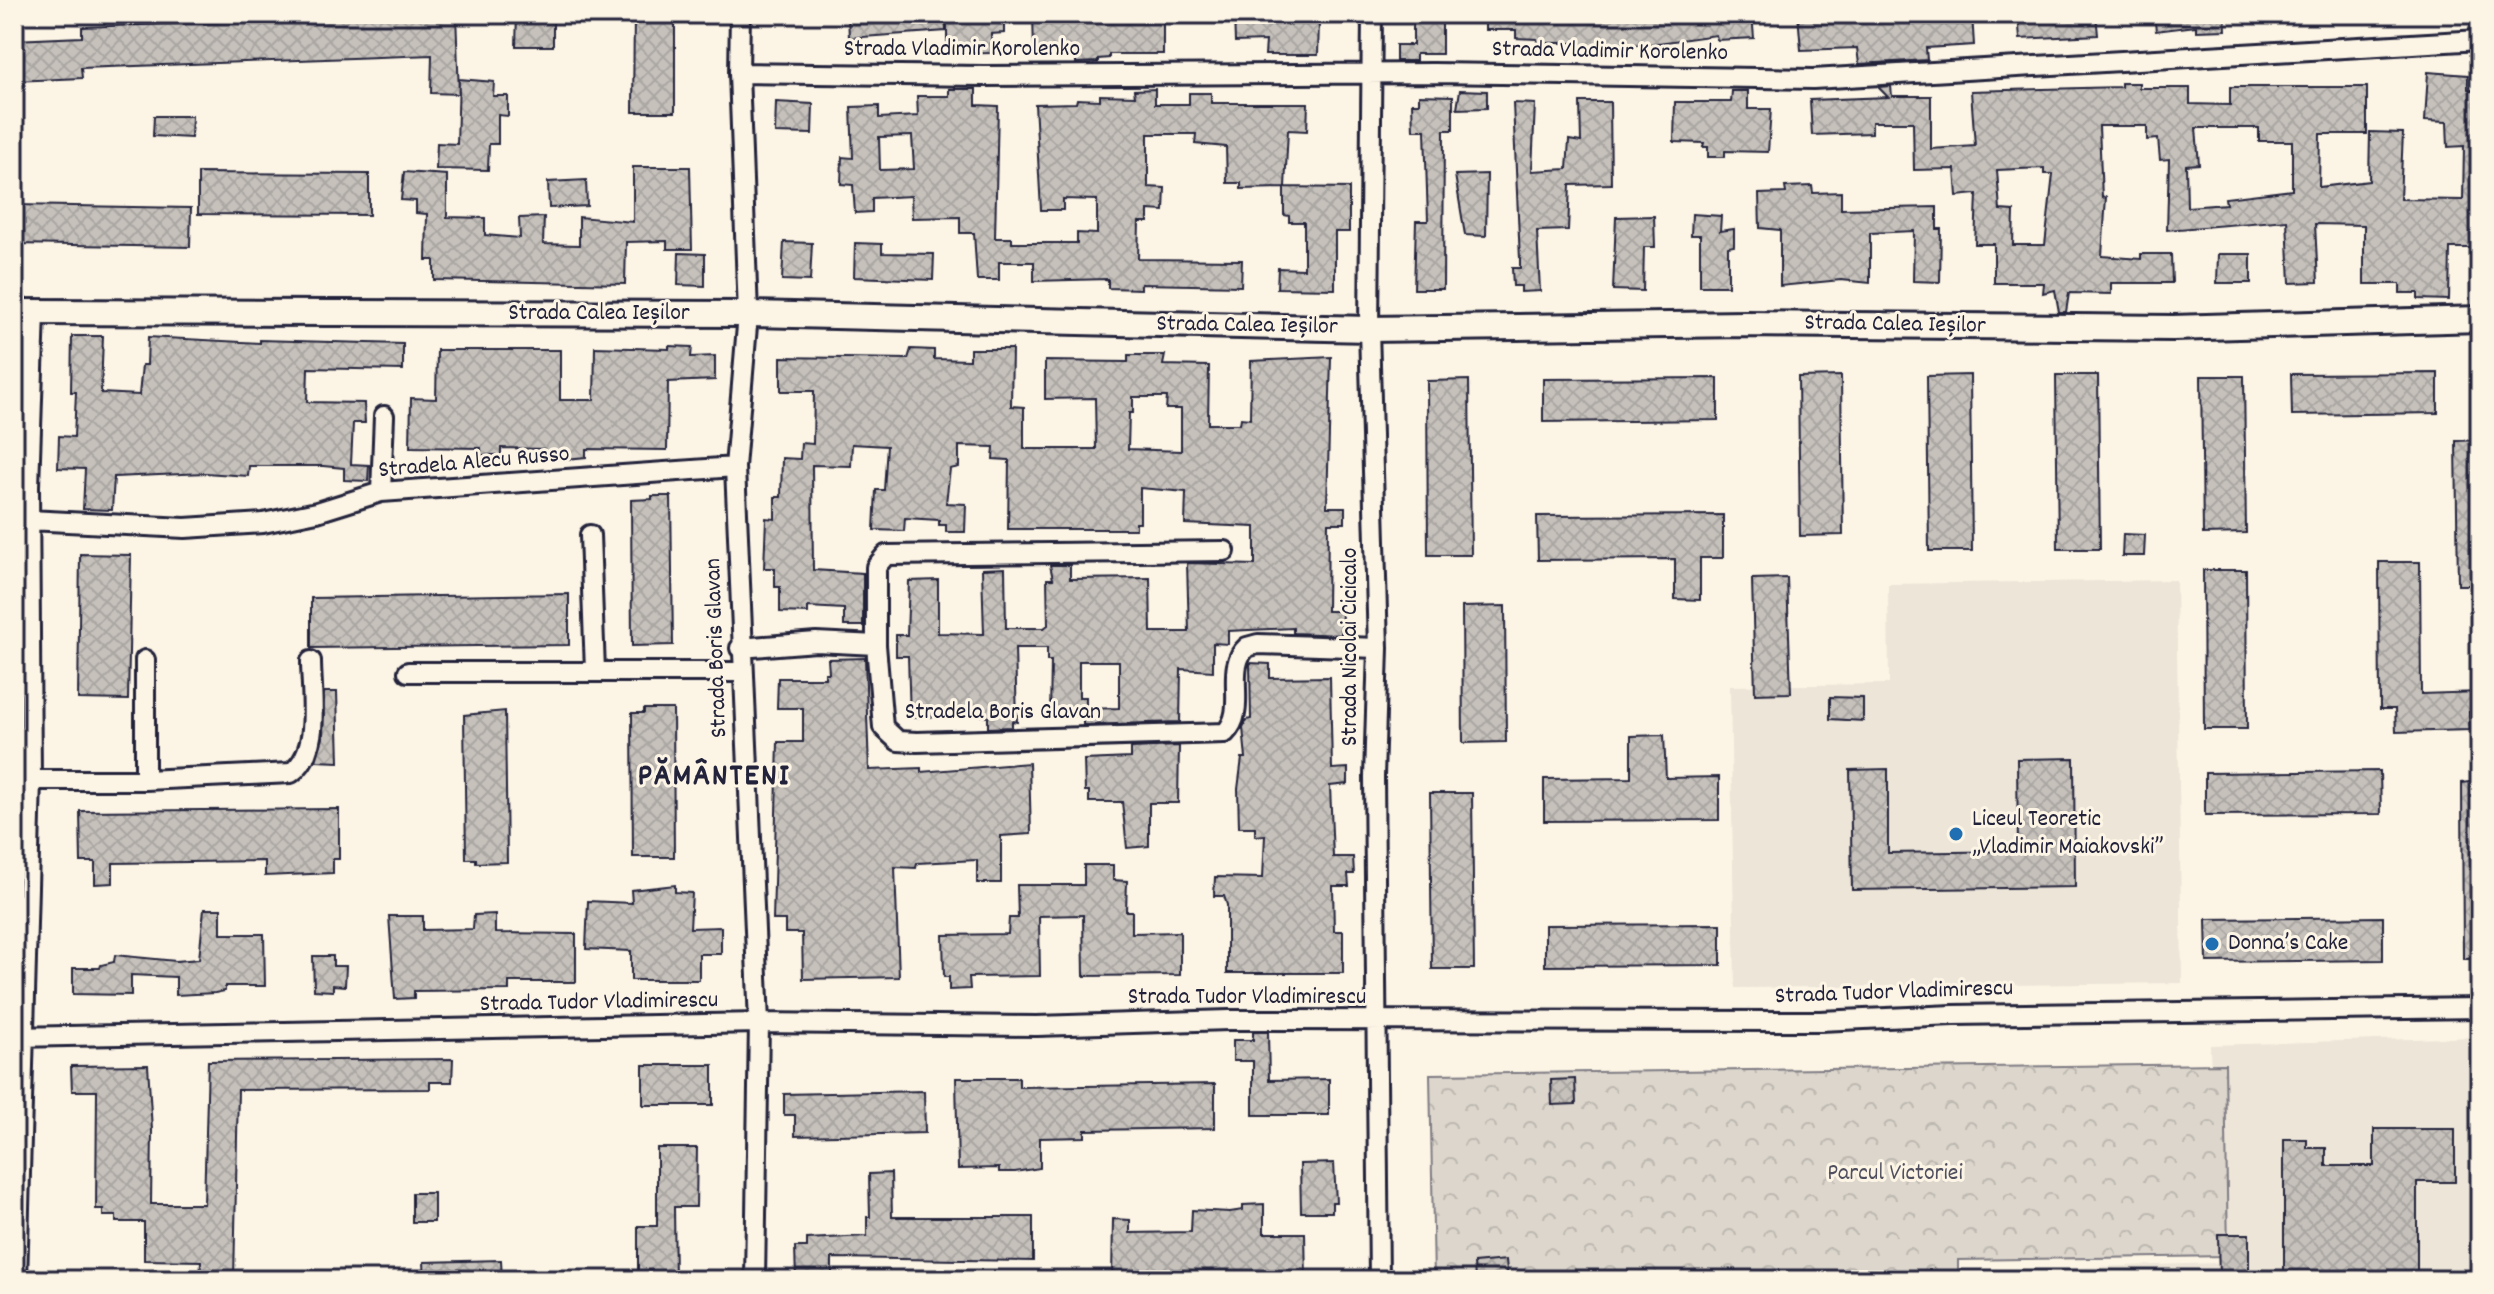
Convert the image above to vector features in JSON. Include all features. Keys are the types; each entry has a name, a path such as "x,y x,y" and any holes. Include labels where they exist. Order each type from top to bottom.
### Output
{"street":[{"name":"Strada Boris Glavan","path":"740,14 739,73 748,314 735,467 741,672 759,1023 755,1280"},
{"name":"Strada Nicolai Cicicalo","path":"1372,14 1369,329 1378,648 1374,777 1379,1280"},
{"name":"Strada Vladimir Korolenko","path":"739,73 1370,76 1433,73 1813,79 2480,40"},
{"name":"Strada Calea Ieșilor","path":"24,312 748,314 1369,329 1731,324 2173,328 2480,319"},
{"path":"17,1280 19,1037 31,780 29,520 22,486 24,312"},
{"path":"381,492 384,416"},
{"name":"Stradela Alecu Russo","path":"29,520 185,528 263,523 317,512 381,492 735,467"},
{"path":"590,535 595,671"},
{"name":"Stradela Boris Glavan","path":"1225,551 886,555 876,567 876,645 883,727 898,741 917,742 1225,733 1236,716 1238,660 1247,647 1258,644 1378,648"},
{"path":"740,648 816,642 876,645"},
{"path":"145,660 145,780"},
{"path":"31,780 145,780 291,773 304,763 310,748 311,661"},
{"path":"408,672 741,672"},
{"name":"Strada Tudor Vladimirescu","path":"19,1037 759,1023 1037,1026 1229,1020 1820,1021 1953,1015 2480,1008"}],"shaded area":[{"name":"Liceul Teoretic „Vladimir Maiakovski”","path":"2176,580 2182,983 1735,988 1730,686 1889,684 1888,584"},
{"path":"2480,1037 2480,1280 1998,1280 1997,1270 2217,1263 2210,1045"}],"green space":[{"name":"Parcul Victoriei","path":"2225,1064 2228,1256 1958,1260 1958,1280 1434,1280 1430,1074"}],"building":[{"path":"456,14 459,94 431,93 432,55 81,68 82,78 14,81 14,40 82,37 82,27"},
{"path":"517,14 553,14 553,46 516,46"},
{"path":"634,14 675,14 675,112 633,112"},
{"path":"848,14 945,14 946,31 849,38"},
{"path":"1033,14 1163,15 1163,54 1109,54 1109,58 1098,59 1098,62 1076,63 1076,50 1034,52"},
{"path":"1234,14 1296,14 1296,22 1319,22 1318,55 1265,55 1266,41 1235,42"},
{"path":"1422,14 1442,14 1442,54 1416,54 1416,61 1396,61 1396,45 1413,45 1413,23 1422,23"},
{"path":"1485,14 1752,14 1754,38 1717,40 1716,35 1644,45 1610,44 1610,54 1579,54 1578,43 1537,43 1537,39 1516,38 1516,30 1485,30"},
{"path":"1798,14 1909,14 1910,22 1972,14 1974,45 1926,48 1927,60 1859,64 1857,48 1801,50"},
{"path":"2018,14 2096,14 2098,35 2020,39"},
{"path":"2154,14 2225,14 2226,30 2196,31 2196,26 2156,31"},
{"path":"1004,15 1004,33 991,34 991,53 947,54 947,16"},
{"path":"2428,72 2468,75 2468,89 2480,92 2480,248 2450,248 2449,300 2418,299 2418,293 2400,293 2400,284 2364,284 2364,225 2315,224 2318,282 2290,283 2287,220 2167,230 2169,159 2160,160 2158,139 2147,140 2147,126 2099,126 2102,198 2106,197 2102,256 2141,259 2141,254 2171,254 2172,283 2111,283 2111,294 2069,293 2066,312 2059,312 2055,290 2043,293 2044,283 1994,283 1994,244 1975,244 1977,194 1957,196 1955,169 1914,170 1913,122 1872,122 1872,133 1812,135 1810,100 1888,97 1878,87 1891,86 1892,96 1931,96 1931,149 1975,146 1971,91 2121,87 2121,83 2139,83 2139,88 2190,88 2190,104 2230,105 2230,87 2367,87 2367,134 2320,134 2319,187 2369,181 2370,132 2403,133 2400,199 2463,200 2464,146 2448,147 2447,122 2425,121","holes":["2196,128 2259,128 2259,141 2292,141 2292,190 2225,198 2226,204 2187,207 2186,165 2199,164","2044,168 2044,174 2053,174 2045,245 2013,245 2014,211 2000,210 1997,170"]},
{"path":"459,79 494,82 493,96 508,96 508,116 498,115 498,144 489,144 488,170 436,169 437,143 457,144"},
{"path":"949,89 976,89 976,105 998,106 995,238 1012,238 1012,243 1077,243 1077,233 1097,234 1097,200 1063,199 1063,210 1041,210 1035,104 1076,103 1077,99 1100,100 1100,95 1135,96 1134,90 1155,89 1155,104 1189,104 1189,93 1211,93 1211,103 1308,103 1307,131 1288,130 1285,187 1349,188 1349,232 1335,232 1335,289 1277,288 1278,268 1304,269 1304,222 1289,222 1289,216 1284,215 1284,188 1241,189 1241,183 1227,183 1226,147 1195,144 1196,134 1148,134 1148,187 1165,188 1164,211 1148,210 1148,222 1139,222 1138,259 1242,260 1241,286 1141,284 1141,289 1108,288 1108,279 1034,281 1034,262 999,262 999,280 977,280 974,233 960,233 960,217 912,218 911,196 872,198 872,212 855,213 853,185 841,184 842,157 853,158 851,107 879,106 879,118 918,116 917,96 949,96","holes":["912,136 914,169 880,170 879,137"]},
{"path":"1460,90 1487,91 1487,108 1457,109"},
{"path":"1732,91 1748,91 1748,109 1771,109 1768,152 1725,151 1725,157 1708,157 1708,147 1703,147 1704,143 1674,142 1675,102 1731,102"},
{"path":"1419,95 1453,96 1453,130 1444,130 1443,289 1414,289 1416,221 1428,221 1425,130 1413,130 1412,103 1419,103"},
{"path":"776,102 813,104 812,134 775,133"},
{"path":"1580,102 1610,102 1611,184 1570,185 1568,230 1537,231 1540,291 1521,292 1521,286 1513,286 1512,268 1520,268 1513,103 1535,104 1532,171 1567,169 1569,140 1581,142"},
{"path":"154,116 192,116 191,138 153,136"},
{"path":"633,167 690,167 692,249 667,249 667,241 626,242 625,284 434,280 434,260 426,260 427,214 416,213 416,201 401,200 404,172 447,175 447,217 485,218 485,235 520,238 519,218 544,217 543,244 579,245 579,217 633,222"},
{"path":"198,173 369,174 369,215 198,214"},
{"path":"1487,174 1486,236 1465,235 1455,175"},
{"path":"586,180 587,206 549,208 548,182"},
{"path":"1812,186 1813,193 1841,192 1841,209 1937,207 1937,229 1941,229 1940,282 1913,281 1914,231 1870,233 1870,283 1841,280 1780,286 1780,230 1760,228 1759,194 1786,193 1785,187"},
{"path":"14,205 191,208 190,247 14,244"},
{"path":"1692,214 1721,216 1720,231 1734,229 1734,246 1728,247 1728,286 1700,286 1700,235 1691,235"},
{"path":"1654,216 1655,247 1644,247 1643,291 1613,290 1616,217"},
{"path":"784,242 812,243 810,281 782,280"},
{"path":"855,243 882,244 882,253 934,254 933,280 854,277"},
{"path":"679,253 705,254 705,286 678,285"},
{"path":"2218,254 2251,254 2251,283 2217,283"},
{"path":"72,336 103,336 101,393 139,395 142,365 147,365 148,337 260,343 260,340 403,344 403,370 308,368 307,402 364,403 365,423 353,423 351,464 369,465 368,481 344,480 344,468 323,466 249,466 248,476 205,473 114,477 112,510 83,509 85,469 58,468 59,436 74,437 76,392 71,392"},
{"path":"669,346 692,347 691,357 715,356 715,380 668,382 667,450 586,449 586,457 544,459 544,449 501,448 501,455 481,455 481,448 410,447 411,398 436,399 437,350 560,350 560,400 594,400 595,347 669,349"},
{"path":"911,349 934,350 934,359 970,360 970,349 1012,349 1011,406 1024,407 1024,449 1096,449 1095,398 1045,399 1045,361 1128,362 1128,355 1165,355 1163,365 1209,366 1208,424 1240,424 1241,418 1250,419 1251,361 1331,357 1327,507 1345,507 1345,523 1328,523 1327,611 1342,611 1341,635 1293,633 1293,628 1228,631 1228,644 1213,643 1213,671 1181,669 1180,722 1083,725 1083,716 1050,716 1051,661 1047,661 1047,648 1015,648 1017,722 1012,721 1012,727 988,728 988,717 974,714 910,718 908,656 896,656 896,635 907,635 909,581 938,580 938,633 984,634 982,569 1005,568 1006,628 1044,628 1048,625 1047,579 1053,579 1050,565 1070,565 1070,579 1150,578 1151,632 1189,632 1187,563 1255,565 1255,527 1185,524 1186,492 1140,488 1140,523 1136,523 1136,529 1008,529 1009,460 993,459 994,447 959,446 959,467 950,469 946,503 966,504 965,532 946,532 946,525 939,525 939,520 905,518 904,531 874,530 876,490 884,490 887,446 852,444 851,466 812,465 813,570 863,573 863,626 844,626 844,609 808,607 808,613 780,612 780,587 775,587 775,568 764,568 766,518 775,519 775,497 781,497 782,458 800,459 801,443 813,444 814,391 781,391 781,357 908,359","holes":["1133,397 1167,397 1166,409 1181,409 1181,451 1128,449 1129,413 1133,413","1079,661 1119,661 1119,708 1086,709 1086,697 1079,697"]},
{"path":"2438,373 2438,413 2292,415 2291,374"},
{"path":"1970,375 1972,551 1929,551 1927,376"},
{"path":"2056,375 2098,375 2100,549 2058,549"},
{"path":"1841,376 1843,535 1800,536 1798,377"},
{"path":"2201,376 2244,376 2246,533 2203,534"},
{"path":"1718,378 1718,420 1543,422 1543,379"},
{"path":"1469,380 1471,555 1428,555 1427,381"},
{"path":"2480,440 2480,585 2458,585 2456,441"},
{"path":"652,496 671,496 673,645 632,646 631,500 652,499"},
{"path":"1723,515 1723,558 1700,558 1700,600 1675,599 1675,559 1538,560 1537,516"},
{"path":"2123,534 2145,535 2144,556 2122,556"},
{"path":"80,554 131,555 128,700 78,699"},
{"path":"2379,562 2420,562 2421,694 2480,692 2480,712 2469,712 2470,730 2396,732 2395,709 2380,709"},
{"path":"2203,570 2246,570 2247,729 2204,729"},
{"path":"1787,578 1791,693 1755,694 1752,579"},
{"path":"569,594 569,645 311,648 311,598"},
{"path":"1505,606 1506,742 1463,743 1462,607"},
{"path":"865,658 869,770 921,768 921,772 1029,763 1031,834 1001,836 1001,883 977,883 977,860 917,863 916,868 895,867 899,977 803,979 802,933 785,933 785,920 773,920 778,742 803,742 803,708 777,708 778,678 825,678 825,673 829,673 828,659"},
{"path":"1250,663 1270,664 1270,678 1330,677 1332,769 1348,768 1348,784 1330,786 1333,857 1353,857 1354,874 1348,874 1349,886 1333,886 1334,931 1343,931 1343,973 1227,973 1227,905 1224,896 1214,896 1215,877 1263,878 1265,835 1255,836 1255,827 1239,827 1238,789 1242,758 1246,758 1243,728 1246,720 1251,719"},
{"path":"324,692 337,692 339,762 316,761 323,738"},
{"path":"1830,697 1863,698 1863,721 1830,719"},
{"path":"644,709 673,709 674,857 633,857 632,713 644,713"},
{"path":"505,711 507,862 476,863 476,859 466,859 464,715"},
{"path":"1664,735 1666,778 1719,777 1719,820 1544,821 1544,779 1631,778 1631,736"},
{"path":"1179,746 1178,803 1149,803 1149,846 1127,848 1122,802 1089,802 1089,791 1085,791 1084,760 1131,758 1131,748"},
{"path":"2074,758 2075,887 1852,890 1850,770 1888,769 1888,853 2018,851 2017,759"},
{"path":"2380,771 2381,814 2205,815 2205,773"},
{"path":"2480,782 2480,959 2463,959 2462,783"},
{"path":"1430,793 1472,793 1474,969 1432,969"},
{"path":"339,809 339,859 333,859 333,873 265,876 265,861 113,863 113,883 95,884 95,862 81,862 80,811"},
{"path":"1084,865 1113,865 1113,880 1127,881 1126,911 1132,911 1132,933 1180,932 1180,975 1084,976 1083,915 1039,916 1040,976 969,977 970,989 949,990 949,977 944,977 943,935 1008,934 1009,918 1018,918 1017,885 1084,885"},
{"path":"675,885 675,892 692,893 690,928 721,927 721,954 699,954 699,980 631,980 631,951 586,949 588,901 632,903 631,890"},
{"path":"204,909 221,909 221,934 264,934 265,986 225,986 225,991 215,993 176,995 176,977 131,975 131,995 73,994 73,968 100,968 114,962 115,955 176,961 199,959"},
{"path":"495,914 495,933 576,934 576,982 509,982 509,990 414,991 414,998 395,999 389,916 423,916 423,930 473,929 474,915"},
{"path":"2383,917 2383,960 2207,962 2206,919"},
{"path":"1721,924 1721,965 1545,966 1545,925"},
{"path":"313,956 333,956 333,966 346,966 345,986 333,985 333,991 314,990"},
{"path":"1253,1032 1268,1032 1269,1080 1329,1079 1329,1115 1253,1115 1253,1061 1233,1061 1233,1040 1253,1040"},
{"path":"453,1059 452,1082 430,1082 430,1089 238,1090 234,1280 200,1280 201,1261 144,1260 144,1222 116,1222 116,1216 103,1216 103,1209 96,1209 97,1091 72,1091 71,1066 148,1065 152,1130 151,1204 204,1204 208,1061"},
{"path":"643,1065 713,1065 713,1105 643,1105"},
{"path":"956,1078 1019,1078 1019,1087 1215,1084 1215,1128 1085,1130 1085,1137 1040,1138 1040,1168 1015,1172 999,1172 999,1168 958,1169"},
{"path":"1575,1079 1576,1104 1552,1105 1551,1080"},
{"path":"924,1091 925,1133 795,1136 795,1115 784,1115 784,1094"},
{"path":"2374,1129 2455,1129 2455,1182 2417,1182 2417,1280 2284,1280 2284,1139 2307,1139 2307,1148 2326,1148 2326,1166 2374,1166"},
{"path":"657,1148 697,1148 696,1207 674,1207 675,1280 638,1280 638,1226 657,1226"},
{"path":"1334,1163 1336,1202 1332,1202 1332,1212 1301,1212 1300,1164"},
{"path":"891,1173 892,1217 1033,1217 1033,1261 832,1258 832,1280 796,1280 795,1247 807,1247 807,1239 867,1236 869,1174"},
{"path":"412,1193 434,1193 434,1222 412,1222"},
{"path":"1264,1204 1264,1233 1305,1233 1306,1280 1262,1280 1262,1276 1112,1280 1113,1219 1130,1220 1130,1233 1191,1232 1192,1210 1230,1212 1243,1210 1243,1205"},
{"path":"2218,1234 2249,1234 2249,1280 2219,1280"},
{"path":"501,1260 502,1280 425,1280 424,1262"},
{"path":"1506,1260 1508,1280 1475,1280 1474,1263"}],"place":[{"name":"Liceul Teoretic „Vladimir Maiakovski”","path":"1956,834"},
{"name":"Donna’s Cake","path":"2212,944"}],"district":[{"name":"PĂMÂNTENI","path":"714,778"}]}
